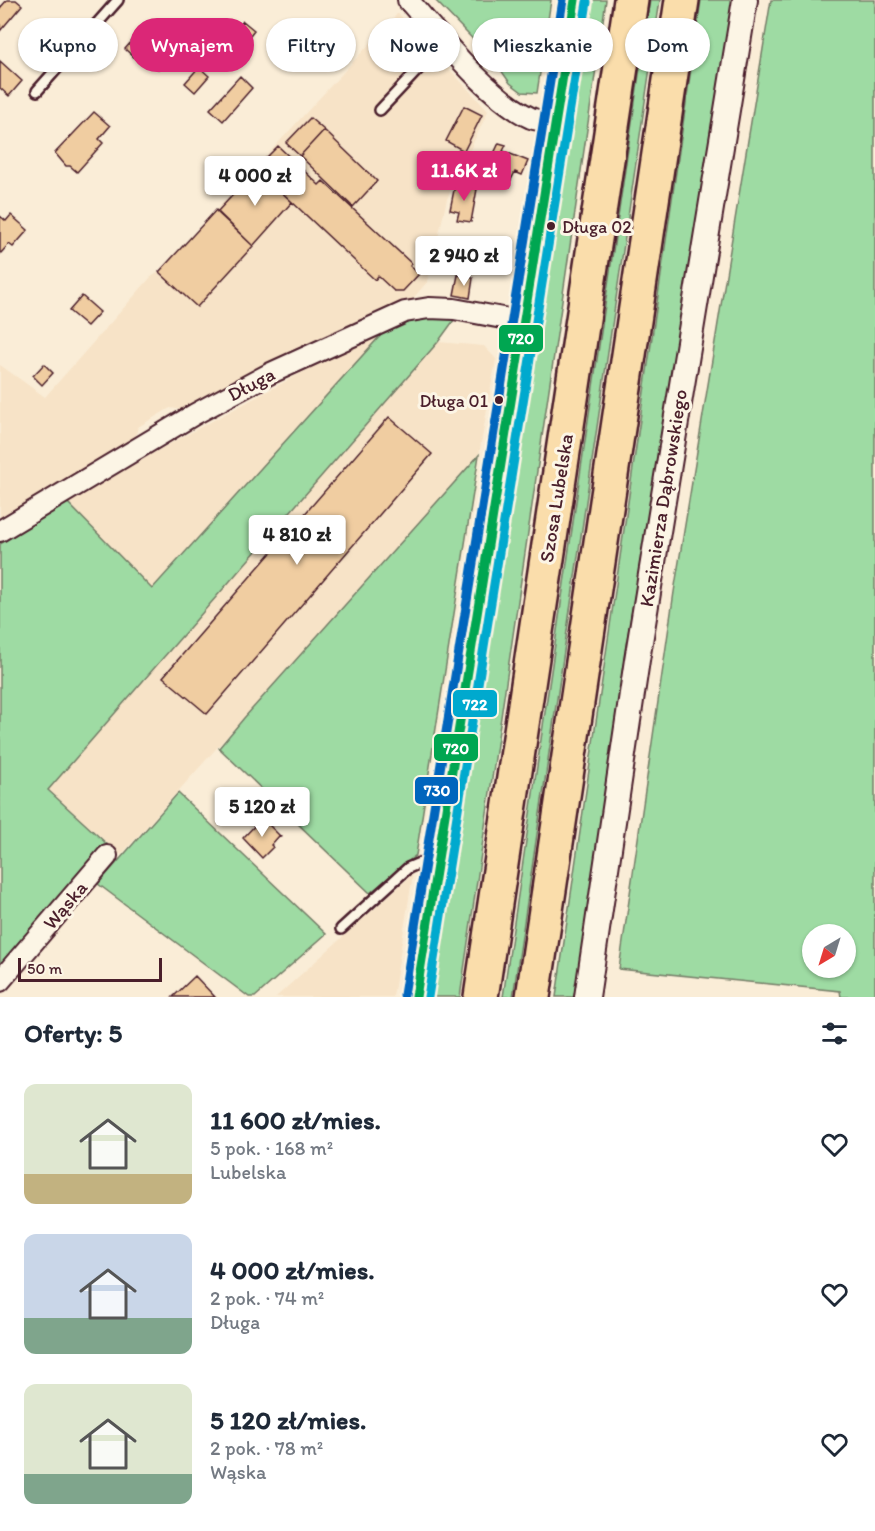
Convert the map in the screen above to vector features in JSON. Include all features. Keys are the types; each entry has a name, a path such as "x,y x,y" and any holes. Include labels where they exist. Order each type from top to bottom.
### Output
{"highway":[{"name":"Szosa Lubelska","path":"481,997 631,0"},
{"path":"533,997 682,0"}],"street":[{"path":"408,0 424,18"},
{"path":"416,997 575,0"},
{"name":"Kazimierza Dąbrowskiego","path":"587,997 637,660 745,0"},
{"path":"460,57 486,84 514,108 534,119 554,121"},
{"name":"Długa","path":"0,531 195,414 271,373 405,312 429,308 454,309 524,322"},
{"name":"Wąska","path":"0,981 107,855"}],"lane":[{"path":"37,92 118,0"},
{"path":"380,110 416,72"},
{"path":"341,929 408,868 422,862 436,862"}],"shaded area":[{"path":"398,13 403,18 393,18"},
{"path":"368,46 368,72 452,72 488,111 447,199 428,281 409,303 258,373 255,370 183,410 170,408 138,427 134,442 0,520 0,365 45,397 151,277 159,272 344,72 356,72 356,59"},
{"path":"390,325 151,590 67,502 175,441"},
{"path":"438,342 484,346 496,359 479,455 121,855 48,790"},
{"path":"413,874 393,997 276,997 336,943"}],"green space":[{"path":"435,0 551,0 548,18 472,18 472,38 460,26 460,18 452,18"},
{"path":"583,0 606,0 603,18 580,18"},
{"path":"650,0 660,0 657,18 647,18"},
{"path":"701,0 735,0 626,646 576,997 556,997 691,72 710,72 710,18 698,18"},
{"path":"771,0 875,0 875,997 841,997 840,991 619,969 674,592"},
{"path":"502,72 540,72 537,93 522,92 510,83"},
{"path":"571,72 595,72 460,997 426,997 549,238 553,238 557,200 551,199"},
{"path":"639,72 649,72 513,997 503,997"},
{"path":"414,316 457,316 438,342 48,790 107,844 0,971 0,544 67,502 152,589 390,325"},
{"path":"479,455 416,855 370,893 219,748"},
{"path":"178,793 326,934 255,997 249,997 98,884"}],"building":[{"path":"7,0 16,0 22,5 0,31 0,8"},
{"path":"130,43 130,54 125,49"},
{"path":"0,61 22,81 9,96 0,88"},
{"path":"195,72 205,72 209,76 195,92 185,83"},
{"path":"240,76 252,88 223,121 210,109"},
{"path":"464,106 482,115 464,151 446,141"},
{"path":"94,112 110,126 99,139 103,143 77,172 70,166 66,166 55,153"},
{"path":"310,118 324,130 300,156 286,143"},
{"path":"324,130 377,181 353,207 300,156"},
{"path":"499,143 506,145 503,151 528,161 522,175 515,172 511,180 504,177 507,169 490,162"},
{"path":"278,146 319,185 323,181 412,264 410,266 419,274 403,291 394,291 378,276 375,280 256,168"},
{"path":"257,169 292,202 253,246 217,212"},
{"path":"455,185 477,189 471,222 457,220 459,212 450,210"},
{"path":"216,210 253,246 197,307 159,272"},
{"path":"11,215 28,230 13,247 9,244 0,254 0,216 6,221"},
{"path":"458,275 473,278 470,298 454,295"},
{"path":"82,296 100,312 87,326 69,311"},
{"path":"44,364 53,373 42,385 33,376"},
{"path":"389,417 432,454 207,714 163,677"},
{"path":"262,818 282,838 279,836 271,845 273,847 262,858 243,838"},
{"path":"195,976 215,997 173,997"}],"transit line":[{"name":"730","path":"404,995 563,0"},
{"name":"720","path":"416,997 575,0"},
{"name":"722","path":"428,997 587,2"}],"place":[{"name":"Długa 02","path":"551,226"},
{"name":"Długa 01","path":"499,400"}]}
